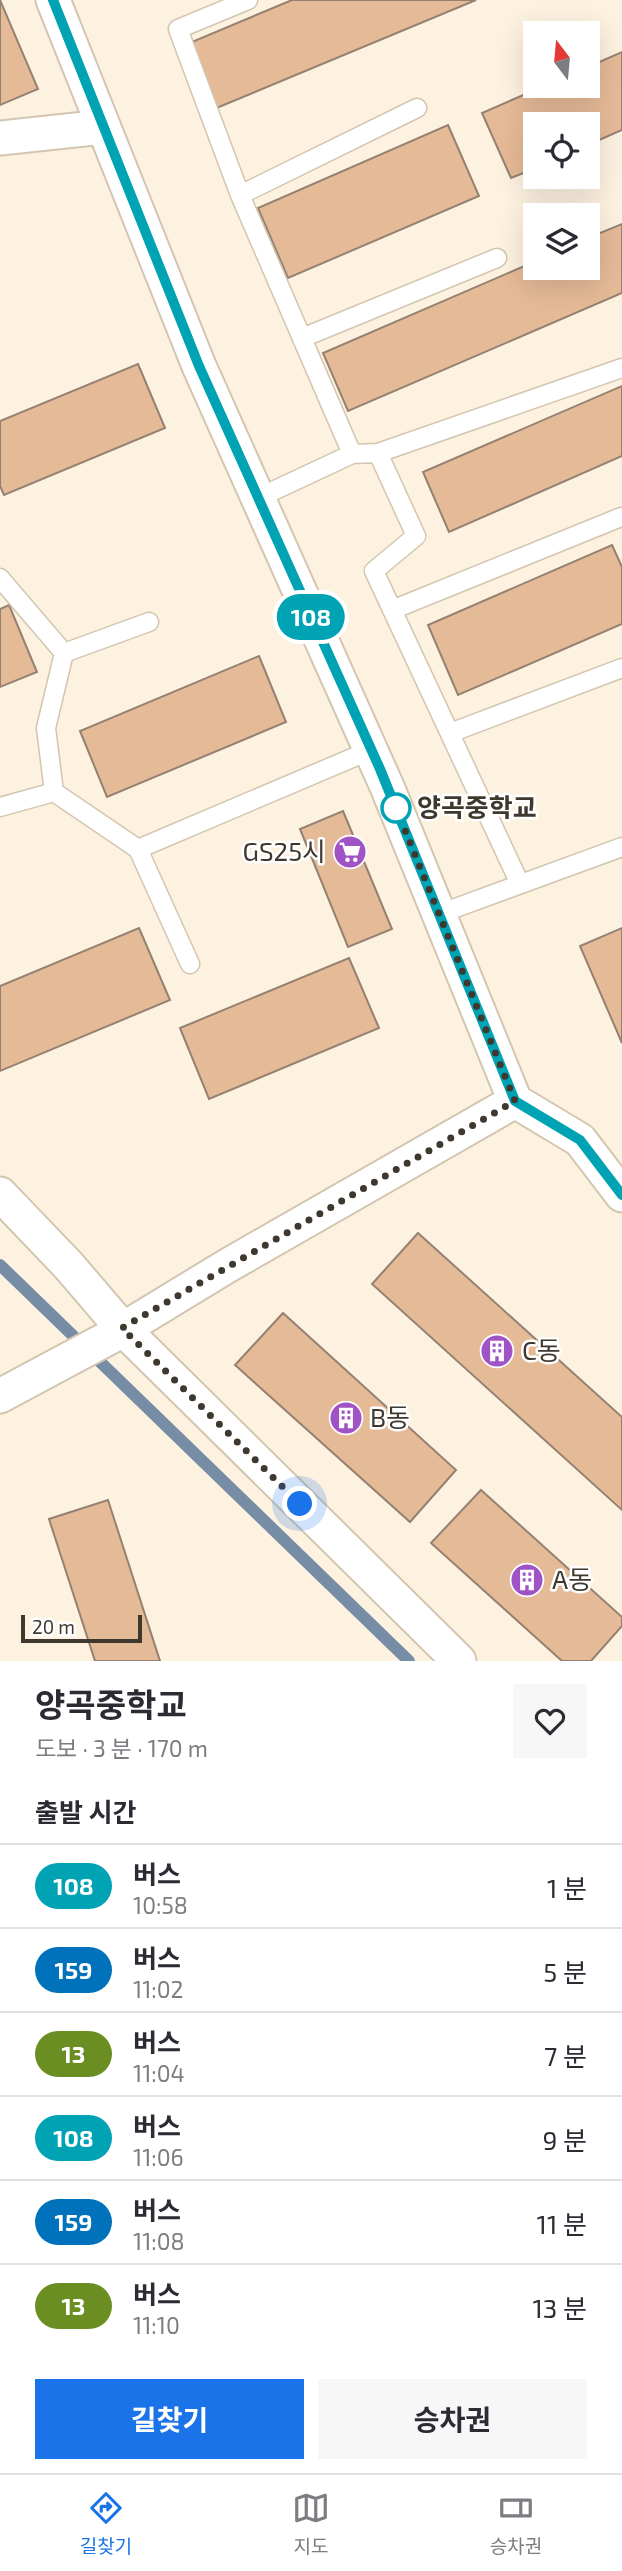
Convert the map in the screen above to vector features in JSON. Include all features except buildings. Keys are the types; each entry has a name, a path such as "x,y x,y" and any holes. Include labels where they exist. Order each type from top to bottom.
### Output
{"street":[{"path":"53,0 199,366 371,750 515,1101 580,1140 622,1195"},
{"path":"0,138 103,127"},
{"path":"0,1395 117,1332 515,1101"},
{"path":"0,1194 69,1266 117,1332 459,1661"}],"lane":[{"path":"248,0 178,29 240,195 352,454"},
{"path":"240,195 417,108"},
{"path":"302,338 497,258"},
{"path":"258,498 352,454 379,453 622,368"},
{"path":"379,453 416,536 374,571 520,884"},
{"path":"392,610 621,517"},
{"path":"0,578 64,653"},
{"path":"64,653 149,622"},
{"path":"64,653 46,728 54,792 138,849 190,964"},
{"path":"450,733 622,668"},
{"path":"138,849 371,750"},
{"path":"0,807 54,792"},
{"path":"439,914 622,847"}],"waterway":[{"path":"0,1265 409,1661"}],"bus line":[{"name":"108","path":"53,0 199,366 380,769 515,1101 580,1140 622,1195"}],"place":[{"name":"양곡중학교","path":"396,808"},
{"name":"GS25시","path":"350,852"},
{"name":"C동","path":"497,1351"},
{"name":"B동","path":"346,1418"},
{"name":"A동","path":"527,1580"}],"route":[{"path":"300,1504 122,1328 515,1101 396,808"}]}
